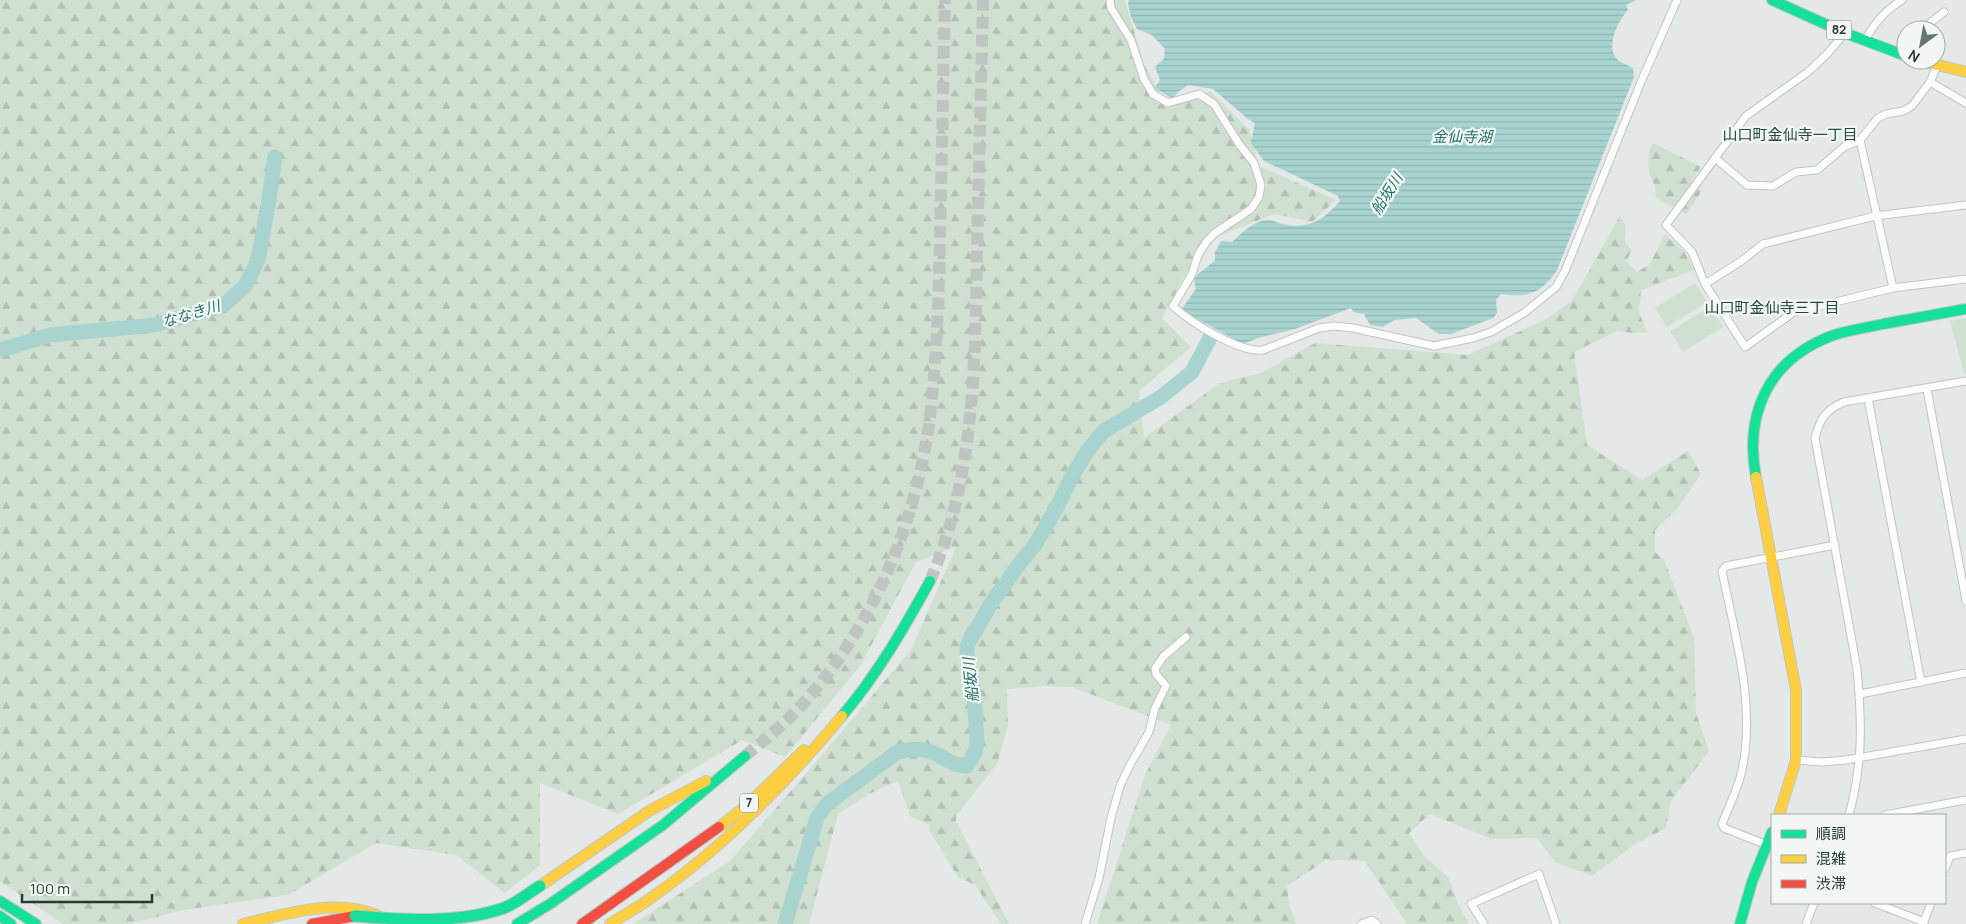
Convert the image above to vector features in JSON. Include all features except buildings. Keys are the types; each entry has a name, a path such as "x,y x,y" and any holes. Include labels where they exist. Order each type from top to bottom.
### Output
{"main road":[{"name":"82","path":"1772,0 1845,33 1896,52"},
{"path":"1946,68 1966,72"},
{"path":"1778,814 1796,760 1796,690 1754,468 1752,447 1758,411 1765,393 1776,376 1793,357 1817,342 1832,335 1966,310"},
{"name":"7","path":"582,924 702,840 745,807 855,700 894,647 930,580"},
{"path":"610,924 661,892 735,830 793,773 855,700"},
{"path":"517,924 550,904 664,825 745,756"},
{"path":"312,924 355,916 417,921 449,921 472,918 504,908 540,886 650,811 728,770"},
{"path":"1740,924 1752,882 1771,835"},
{"path":"0,901 36,924"},
{"path":"243,924 326,907 350,908 372,912 394,924"},
{"path":"0,916 11,924"}],"street":[{"path":"1110,0 1112,8 1131,40 1144,79 1153,94 1168,103 1200,94 1214,104 1239,144 1254,163 1261,185 1259,197 1251,209 1215,232 1207,241 1198,256 1192,274 1173,306 1180,313 1233,345 1256,351 1319,328 1334,326 1353,328 1434,346 1473,338 1491,332 1524,313 1556,287 1565,271 1676,0"},
{"path":"1865,41 1871,28 1891,7 1902,0"},
{"path":"1934,20 1944,12"},
{"path":"1845,33 1808,72 1746,116 1666,225 1692,252 1705,284 1745,347 1794,312 1893,288 1966,279"},
{"path":"1715,158 1747,185 1773,186 1796,172 1816,170 1844,147 1860,140 1878,118 1886,114 1903,111 1912,106 1930,82 1935,70"},
{"path":"1930,82 1966,104"},
{"path":"1860,140 1875,216 1893,288"},
{"path":"1705,284 1740,262 1763,244 1875,216 1966,205"},
{"path":"1849,814 1860,758 1862,732 1860,694 1815,438 1820,421 1833,407 1844,402 1966,381"},
{"path":"1927,389 1966,601"},
{"path":"1868,398 1921,682"},
{"path":"1767,845 1724,828 1722,824 1741,772 1748,730 1743,677 1722,571 1726,566 1835,545"},
{"path":"1085,924 1099,878 1111,818 1120,786 1149,732 1155,708 1166,686 1165,682 1156,674 1155,668 1163,657 1186,637"},
{"path":"1860,694 1966,673"},
{"path":"1796,760 1822,762 1860,758 1966,739"},
{"path":"1898,814 1910,813 1966,800"},
{"path":"1946,866 1950,856 1966,853"},
{"path":"1484,924 1471,904 1539,874 1556,924"},
{"path":"1806,924 1814,904"},
{"path":"1877,904 1923,923 1931,904"},
{"path":"1361,924 1372,920 1377,924"}],"green space":[{"path":"0,0 1125,0 1144,65 1167,104 1210,91 1249,129 1259,166 1336,200 1312,222 1274,214 1218,236 1183,278 1162,318 1191,347 1139,391 1144,438 1220,383 1261,373 1315,343 1467,355 1545,320 1572,301 1620,216 1625,225 1625,242 1632,251 1626,261 1637,272 1650,264 1665,234 1685,253 1694,270 1641,290 1639,312 1647,332 1617,331 1574,352 1587,445 1642,480 1688,451 1701,474 1678,508 1655,530 1655,552 1664,560 1694,638 1696,713 1709,751 1671,801 1666,828 1635,844 1592,876 1555,862 1537,838 1492,839 1430,814 1409,833 1424,856 1449,878 1459,906 1469,924 1407,924 1365,861 1326,860 1287,886 1289,904 1296,924 1097,924 1145,775 1171,725 1072,687 1045,686 1007,689 1008,726 997,764 956,816 956,821 1009,924 1001,924 975,885 958,877 929,830 930,825 910,816 898,781 869,794 838,814 809,924 633,924 730,861 822,755 911,650 956,547 916,562 860,666 785,757 742,740 618,814 540,783 540,865 505,893 456,855 376,843 288,895 183,910 130,924 63,924 0,881"},
{"path":"1653,143 1701,167 1691,182 1702,191 1686,214 1656,198 1655,186 1650,176 1648,164 1650,149"},
{"path":"1695,283 1707,302 1667,327 1655,308"},
{"path":"1710,307 1723,327 1683,352 1670,331"},
{"path":"1966,318 1966,373 1964,373 1950,321"}],"water":[{"name":"金仙寺湖","path":"1129,0 1636,0 1626,5 1628,10 1620,20 1614,33 1612,47 1613,53 1618,60 1633,68 1634,77 1557,270 1540,289 1527,294 1501,294 1496,300 1497,313 1493,318 1451,334 1439,334 1416,318 1394,320 1383,327 1370,325 1364,314 1353,312 1351,308 1295,329 1258,338 1243,344 1181,310 1196,289 1194,279 1215,260 1215,252 1221,241 1232,242 1248,228 1263,221 1270,220 1292,226 1315,222 1340,201 1338,196 1264,161 1251,143 1255,123 1213,89 1188,85 1178,92 1173,99 1155,88 1160,80 1155,67 1164,59 1165,49 1152,35 1137,29 1131,17"}],"waterway":[{"name":"ななき川","path":"0,350 50,335 154,325 223,306 245,286 258,260 275,157"},
{"name":"船坂川","path":"785,924 817,818 827,804 901,751 917,749 928,751 955,764 967,766 975,752 977,741 974,692 967,646 990,605 1035,545 1088,450 1104,431 1161,397 1192,372 1211,336"}],"tunnel":[{"path":"745,756 801,706 832,668 854,636 890,566 904,530 915,493 930,417 936,348 945,0"},
{"path":"930,581 945,541 956,501 970,420 975,337 983,0"}],"traffic: fast":[{"path":"1772,0 1845,33 1896,52"},
{"path":"1756,477 1753,454 1754,431 1758,411 1766,392 1777,374 1791,359 1809,346 1837,334 1966,309"},
{"path":"842,716 878,668 930,581"},
{"path":"517,924 550,904 663,825 745,756"},
{"path":"1740,924 1752,882 1771,834"},
{"path":"355,916 430,920 468,917 504,908 540,886"},
{"path":"0,901 36,924"},
{"path":"0,916 11,924"}],"traffic: slow":[{"path":"1946,67 1966,72"},
{"path":"1756,477 1796,690 1796,760 1779,814"},
{"path":"610,924 644,903 681,876 731,834 800,765 842,716"},
{"path":"719,827 745,807 804,750"},
{"path":"540,886 649,811 706,781"},
{"path":"243,924 310,909 344,908 377,915"}],"traffic: jam":[{"path":"582,924 719,827"},
{"path":"312,924 355,916"}],"district":[{"name":"山口町金仙寺一丁目","path":"1790,135"},
{"name":"山口町金仙寺三丁目","path":"1772,308"}]}
